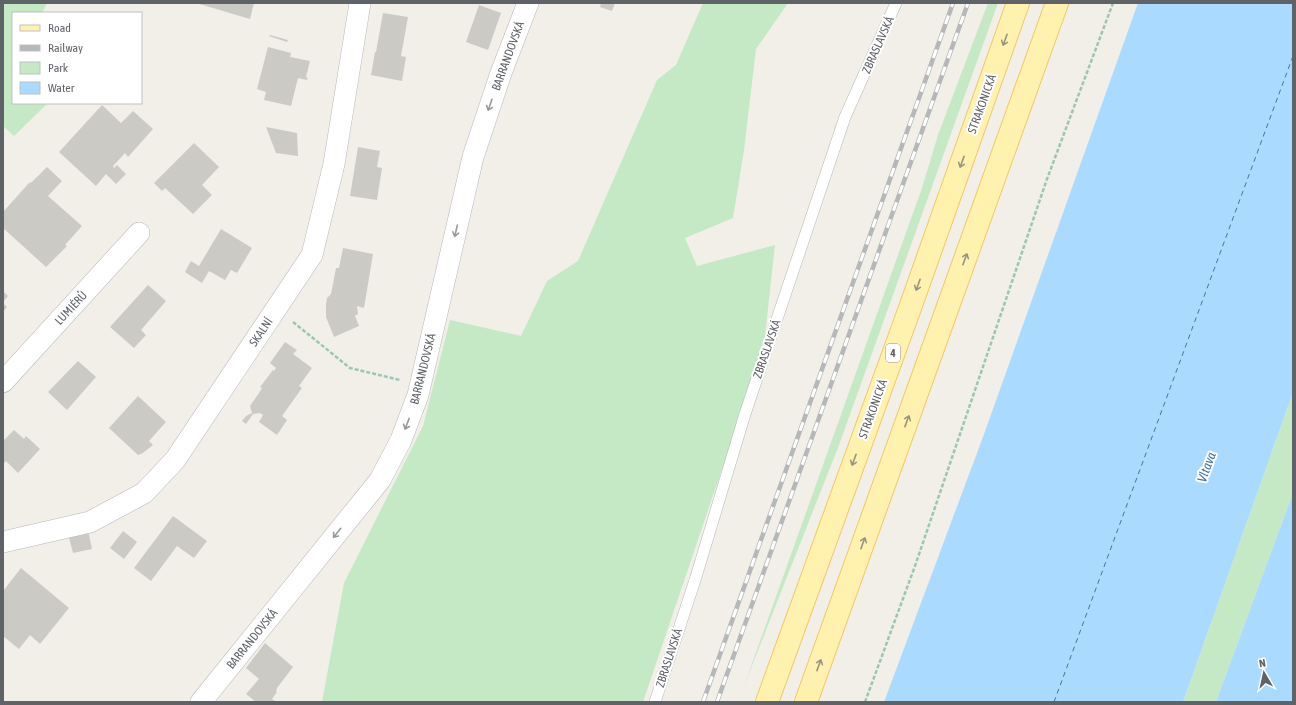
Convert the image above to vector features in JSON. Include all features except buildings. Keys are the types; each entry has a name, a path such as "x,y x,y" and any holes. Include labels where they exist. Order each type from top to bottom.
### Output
{"main road":[{"name":"STRAKONICKÁ","path":"767,702 1018,3"},
{"path":"806,702 1057,3"}],"street":[{"name":"SKALNÍ","path":"3,542 90,522 144,493 175,460 312,255 334,164 360,3"},
{"name":"BARRANDOVSKÁ","path":"201,702 380,480 400,440 418,395 473,157 501,73 528,3"},
{"name":"LUMIÉRŮ","path":"3,382 139,233"}],"lane":[{"name":"ZBRASLAVSKÁ","path":"655,702 696,577 745,414 845,117 896,3"}],"path":[{"path":"865,702 915,566 1047,179 1114,3"},
{"path":"290,320 350,368 401,381"}],"green space":[{"path":"3,3 47,3 42,12 12,12 12,104 47,104 14,136 3,126"},
{"path":"703,3 788,3 756,49 744,150 733,218 685,238 697,266 775,245 764,345 643,702 322,702 344,583 423,426 450,320 521,336 547,281 578,261 657,80 676,65"},
{"path":"988,3 998,3 839,445 744,686 922,188 938,135"},
{"path":"1293,392 1293,493 1216,702 1183,702"}],"water":[{"name":"Vltava","path":"1138,3 1293,3 1293,392 1183,702 884,702 983,437"},
{"path":"1293,493 1293,702 1216,702"}],"ferry route":[{"path":"1054,702 1293,56"}],"railway":[{"path":"703,702 953,3"},
{"path":"717,702 968,3"}]}
